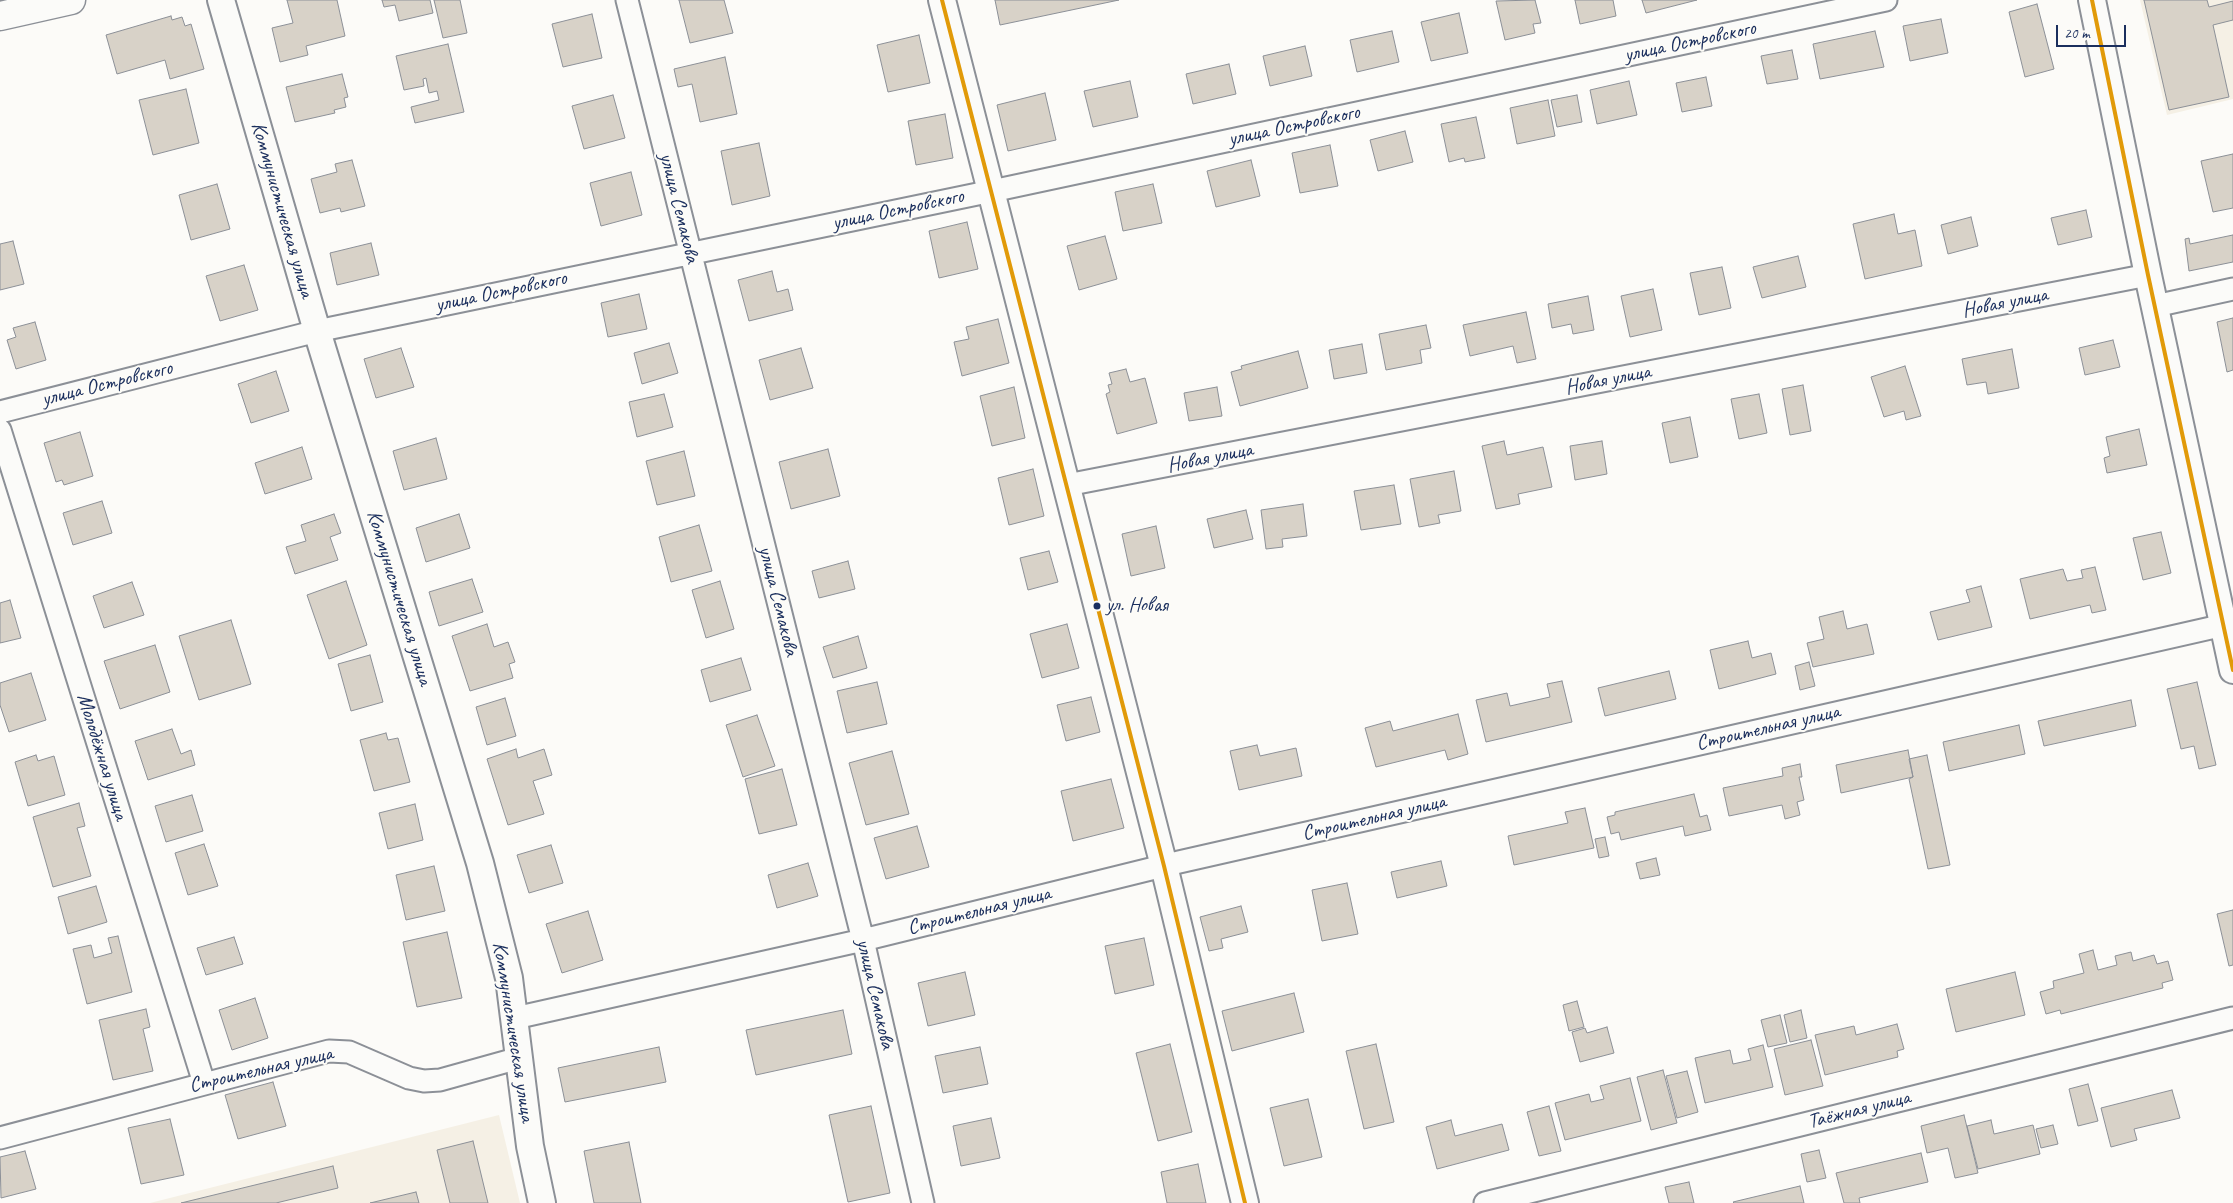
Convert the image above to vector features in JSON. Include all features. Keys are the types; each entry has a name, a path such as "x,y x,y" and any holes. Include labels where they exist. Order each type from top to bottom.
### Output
{"main road":[{"path":"0,16 71,0"}],"street":[{"name":"Коммунистическая улица","path":"221,0 317,331 480,863 509,978 530,1146 542,1203"},
{"name":"улица Семакова","path":"627,0 863,940 923,1203"},
{"path":"942,0 1068,485 1164,866 1245,1203"},
{"name":"улица Островского","path":"0,412 317,331 992,191 1886,0"},
{"path":"2092,0 2148,275 2228,624 2233,670"},
{"name":"Новая улица","path":"1068,485 2148,275"},
{"path":"2155,306 2233,289"},
{"name":"Молодёжная улица","path":"0,430 204,1083"},
{"name":"Строительная улица","path":"515,1018 863,940 1164,866 2228,624"},
{"name":"Таёжная улица","path":"1485,1203 2233,1018"},
{"name":"Строительная улица","path":"0,1138 204,1083 338,1050 349,1052 409,1078 424,1081 440,1080 519,1058"}],"shaded area":[{"path":"2140,0 2233,0 2233,99 2167,115"},
{"path":"499,1115 520,1203 150,1203"}],"building":[{"path":"287,0 337,0 345,36 306,46 308,55 280,62 272,28 293,23"},
{"path":"382,0 430,0 433,13 399,21 395,5 384,7"},
{"path":"434,0 460,0 467,33 443,38"},
{"path":"679,0 724,0 733,33 690,43"},
{"path":"995,0 1119,0 1000,25"},
{"path":"1535,0 1541,23 1533,24 1535,33 1505,40 1496,1"},
{"path":"1575,0 1613,0 1616,16 1580,24"},
{"path":"1642,0 1697,0 1646,13"},
{"path":"2144,0 2207,0 2209,7 2233,1 2233,20 2213,25 2229,97 2169,110"},
{"path":"2037,4 2054,69 2025,77 2009,12"},
{"path":"1459,13 1468,53 1431,61 1421,22"},
{"path":"592,14 602,58 563,67 552,24"},
{"path":"171,16 172,20 182,17 185,26 191,24 204,69 170,79 165,60 117,74 106,35"},
{"path":"1941,19 1948,53 1910,61 1903,26"},
{"path":"1392,31 1399,62 1357,72 1350,40"},
{"path":"1875,31 1884,67 1820,79 1813,44"},
{"path":"919,35 930,83 888,92 877,45"},
{"path":"448,44 464,112 415,123 411,107 439,100 437,91 429,93 426,78 423,79 424,86 404,90 396,56"},
{"path":"1305,46 1312,76 1270,86 1263,56"},
{"path":"1792,50 1798,79 1767,84 1761,56"},
{"path":"725,57 737,114 700,122 692,84 678,87 674,69"},
{"path":"1229,64 1236,94 1193,104 1186,74"},
{"path":"342,74 348,97 344,98 346,107 334,110 335,113 295,122 286,87"},
{"path":"1706,77 1712,106 1682,112 1676,83"},
{"path":"1130,81 1138,117 1093,127 1084,91"},
{"path":"1629,81 1637,115 1597,124 1590,90"},
{"path":"186,89 199,143 153,155 139,100"},
{"path":"1045,93 1056,140 1008,151 997,105"},
{"path":"613,95 625,138 584,149 572,106"},
{"path":"1577,95 1582,122 1557,127 1551,100"},
{"path":"1548,100 1555,136 1517,144 1510,108"},
{"path":"945,114 953,158 916,165 908,121"},
{"path":"1476,117 1485,158 1465,162 1464,158 1449,162 1441,124"},
{"path":"1405,131 1413,162 1378,171 1370,140"},
{"path":"759,143 770,196 732,205 721,151"},
{"path":"1330,145 1338,186 1300,193 1292,153"},
{"path":"2233,154 2233,208 2213,212 2201,161"},
{"path":"352,160 365,206 341,212 340,208 320,213 311,179 337,172 335,164"},
{"path":"1251,160 1260,196 1216,207 1207,171"},
{"path":"631,172 642,215 601,226 590,183"},
{"path":"217,184 230,229 191,240 179,195"},
{"path":"1153,184 1162,223 1123,231 1115,192"},
{"path":"2086,210 2092,237 2058,245 2051,218"},
{"path":"1894,214 1898,234 1915,230 1922,266 1865,279 1853,224"},
{"path":"1971,217 1978,246 1948,254 1941,225"},
{"path":"967,222 978,269 939,278 929,231"},
{"path":"2233,235 2233,262 2189,271 2185,239 2189,238 2190,244"},
{"path":"1105,236 1117,279 1079,290 1067,246"},
{"path":"13,241 24,284 0,290 0,244"},
{"path":"371,243 379,275 337,285 330,253"},
{"path":"1798,256 1806,287 1762,298 1753,267"},
{"path":"244,265 258,310 220,321 206,276"},
{"path":"1722,267 1731,308 1699,315 1690,273"},
{"path":"772,271 777,292 788,289 793,310 749,321 738,280"},
{"path":"1653,289 1662,330 1630,337 1621,296"},
{"path":"639,294 647,329 608,337 601,303"},
{"path":"1588,296 1594,330 1573,334 1571,324 1552,328 1548,304"},
{"path":"1526,312 1536,359 1517,363 1513,346 1470,356 1463,325"},
{"path":"2233,318 2233,370 2227,372 2217,322"},
{"path":"998,319 1009,363 962,376 954,342 969,339 966,327"},
{"path":"35,322 46,360 16,369 7,340 16,337 13,328"},
{"path":"1426,325 1431,348 1420,350 1422,363 1386,370 1379,334"},
{"path":"2113,340 2120,367 2085,375 2079,348"},
{"path":"669,343 678,373 642,384 634,353"},
{"path":"1362,344 1367,373 1334,379 1329,350"},
{"path":"401,348 414,387 376,398 364,359"},
{"path":"801,348 813,388 770,400 759,360"},
{"path":"2012,349 2019,388 1988,394 1986,382 1967,385 1962,359"},
{"path":"1298,351 1308,388 1240,406 1231,372 1242,369 1241,366"},
{"path":"1905,366 1921,416 1906,420 1904,411 1884,417 1871,377"},
{"path":"1126,369 1130,382 1145,378 1157,423 1117,434 1106,394 1110,392 1108,385 1112,384 1109,373"},
{"path":"276,371 289,411 251,423 238,384"},
{"path":"1803,385 1811,431 1790,435 1782,389"},
{"path":"1014,387 1025,438 992,446 980,396"},
{"path":"1217,387 1222,416 1189,421 1184,393"},
{"path":"664,394 673,427 637,437 629,402"},
{"path":"1759,394 1767,433 1739,439 1731,399"},
{"path":"1690,417 1698,457 1670,463 1662,423"},
{"path":"2139,429 2147,465 2107,473 2104,458 2110,456 2106,437"},
{"path":"80,432 93,476 64,485 62,480 56,482 44,443"},
{"path":"436,438 447,479 404,490 393,451"},
{"path":"1504,441 1507,455 1543,447 1552,487 1518,494 1520,504 1496,509 1482,446"},
{"path":"1602,441 1607,474 1575,480 1570,446"},
{"path":"302,447 312,479 265,494 255,463"},
{"path":"828,449 840,496 791,509 779,462"},
{"path":"684,451 695,496 657,505 646,461"},
{"path":"1033,469 1044,516 1009,525 998,478"},
{"path":"1454,471 1461,511 1438,515 1440,523 1419,527 1410,479"},
{"path":"1394,485 1401,524 1361,530 1354,491"},
{"path":"102,501 112,533 73,545 63,513"},
{"path":"1303,504 1307,536 1282,539 1283,547 1266,549 1261,510"},
{"path":"1246,510 1253,539 1214,548 1207,519"},
{"path":"334,514 341,533 330,537 338,560 295,574 286,547 306,541 301,525"},
{"path":"459,514 470,548 426,562 416,528"},
{"path":"699,525 712,571 671,582 659,537"},
{"path":"1156,526 1165,568 1131,576 1122,534"},
{"path":"2161,532 2171,573 2143,580 2133,538"},
{"path":"1049,551 1058,582 1028,590 1020,558"},
{"path":"848,561 855,589 819,598 812,571"},
{"path":"2095,567 2106,610 2092,613 2090,605 2030,619 2020,579 2063,569 2067,581 2083,578 2081,570"},
{"path":"472,579 483,612 439,626 429,592"},
{"path":"346,581 367,645 329,659 307,595"},
{"path":"720,581 734,629 706,638 692,590"},
{"path":"132,582 144,615 104,628 93,596"},
{"path":"1981,586 1992,627 1938,640 1930,612 1970,602 1966,590"},
{"path":"10,600 21,638 0,643 0,603"},
{"path":"1843,611 1847,629 1867,624 1874,654 1813,667 1807,643 1824,639 1819,617"},
{"path":"231,620 251,684 199,700 179,636"},
{"path":"487,624 494,647 508,642 515,662 509,664 513,678 470,691 452,636"},
{"path":"1067,624 1079,668 1042,678 1030,634"},
{"path":"858,636 867,668 833,678 823,647"},
{"path":"1748,641 1752,658 1771,653 1776,674 1719,689 1710,650"},
{"path":"155,645 170,692 120,709 104,661"},
{"path":"370,655 383,702 351,711 338,664"},
{"path":"741,658 751,690 710,702 701,670"},
{"path":"1809,662 1815,686 1800,690 1795,666"},
{"path":"1669,671 1676,699 1605,716 1598,688"},
{"path":"31,673 46,720 9,732 0,705 0,683"},
{"path":"1562,681 1572,722 1486,742 1476,700 1507,693 1510,706 1550,697 1547,684"},
{"path":"877,682 887,724 847,733 837,691"},
{"path":"2197,682 2216,765 2199,769 2194,746 2181,749 2167,689"},
{"path":"1091,697 1100,732 1066,741 1057,705"},
{"path":"505,698 516,736 487,745 476,707"},
{"path":"2131,700 2136,726 2044,746 2038,721"},
{"path":"1458,714 1468,754 1448,760 1445,750 1376,767 1365,728 1390,721 1393,731"},
{"path":"757,715 775,766 743,777 726,725"},
{"path":"2019,725 2025,754 1949,771 1943,742"},
{"path":"172,729 181,754 191,750 195,765 148,780 135,741"},
{"path":"386,733 388,740 398,738 410,782 374,791 360,740"},
{"path":"1257,745 1260,756 1296,748 1302,776 1239,790 1230,751"},
{"path":"516,749 518,758 544,749 552,775 533,781 544,814 508,825 487,759"},
{"path":"1908,750 1913,777 1841,793 1836,765"},
{"path":"892,751 909,814 866,825 849,763"},
{"path":"36,755 38,761 54,756 65,795 28,806 15,762"},
{"path":"1927,755 1950,865 1928,869 1909,779 1913,777 1909,759"},
{"path":"1800,764 1802,777 1799,777 1804,800 1797,802 1800,815 1785,819 1782,805 1729,816 1723,788 1783,776 1782,768"},
{"path":"782,769 797,825 759,834 745,779"},
{"path":"1111,779 1124,828 1073,841 1061,791"},
{"path":"1694,794 1700,817 1707,815 1711,830 1685,836 1683,826 1621,840 1619,832 1611,834 1607,817 1615,815 1615,812"},
{"path":"192,795 203,831 166,842 155,806"},
{"path":"79,803 85,826 77,828 91,876 53,887 33,817"},
{"path":"415,804 423,840 388,849 379,813"},
{"path":"1585,808 1594,848 1514,865 1508,836 1568,823 1565,812"},
{"path":"917,826 929,867 886,879 874,838"},
{"path":"1605,837 1609,856 1599,858 1595,839"},
{"path":"204,844 218,886 188,895 175,853"},
{"path":"551,845 563,883 529,893 517,855"},
{"path":"1656,858 1660,875 1640,879 1636,863"},
{"path":"1441,861 1447,886 1397,898 1391,872"},
{"path":"808,863 818,896 777,908 768,875"},
{"path":"434,866 445,911 406,920 396,875"},
{"path":"1347,883 1358,934 1322,941 1312,890"},
{"path":"96,886 107,922 68,934 58,897"},
{"path":"1241,906 1248,932 1221,939 1223,948 1209,951 1200,917"},
{"path":"2233,910 2233,965 2229,966 2217,914"},
{"path":"588,911 603,960 562,973 546,924"},
{"path":"447,932 462,998 417,1007 403,942"},
{"path":"118,936 132,992 87,1004 73,949 91,945 94,958 112,953 108,938"},
{"path":"234,937 243,964 206,975 197,948"},
{"path":"1144,938 1154,985 1115,994 1105,946"},
{"path":"2093,950 2098,970 2117,965 2115,956 2131,952 2133,961 2154,955 2157,964 2168,961 2173,980 2162,983 2163,988 2061,1014 2060,1010 2046,1014 2040,992 2054,988 2053,981 2084,973 2079,954"},
{"path":"965,972 975,1015 928,1026 918,983"},
{"path":"2015,972 2025,1015 1956,1032 1946,989"},
{"path":"1294,993 1304,1032 1232,1051 1222,1011"},
{"path":"255,998 268,1038 232,1050 219,1010"},
{"path":"1577,1001 1584,1027 1569,1031 1563,1005"},
{"path":"146,1009 150,1027 143,1029 153,1071 113,1080 99,1020"},
{"path":"843,1010 852,1054 756,1075 746,1030"},
{"path":"1801,1010 1807,1038 1790,1042 1784,1015"},
{"path":"1780,1015 1787,1043 1768,1047 1761,1020"},
{"path":"1897,1024 1904,1049 1897,1051 1898,1057 1825,1075 1815,1035 1854,1026 1856,1035"},
{"path":"1607,1027 1614,1053 1580,1062 1572,1032 1585,1028 1587,1033"},
{"path":"1811,1040 1823,1086 1785,1095 1774,1049"},
{"path":"1170,1044 1192,1132 1158,1141 1136,1053"},
{"path":"1376,1044 1394,1122 1364,1129 1346,1051"},
{"path":"1763,1045 1773,1087 1705,1103 1695,1058 1730,1050 1733,1064 1751,1060 1748,1049"},
{"path":"659,1047 666,1082 565,1102 558,1068"},
{"path":"980,1047 988,1084 943,1093 935,1056"},
{"path":"1663,1070 1677,1123 1651,1130 1637,1077"},
{"path":"1687,1071 1698,1112 1677,1118 1666,1076"},
{"path":"1630,1078 1641,1121 1565,1140 1555,1103 1589,1094 1591,1102 1604,1099 1600,1086"},
{"path":"273,1082 286,1126 238,1139 225,1095"},
{"path":"2088,1084 2098,1121 2078,1126 2069,1089"},
{"path":"2172,1090 2180,1118 2134,1129 2137,1140 2111,1147 2101,1108"},
{"path":"1308,1099 1322,1157 1284,1166 1270,1108"},
{"path":"871,1106 890,1193 848,1202 829,1115"},
{"path":"1549,1106 1561,1151 1539,1156 1527,1112"},
{"path":"1964,1115 1978,1173 1955,1178 1948,1148 1927,1153 1921,1126"},
{"path":"991,1118 1000,1158 961,1166 953,1126"},
{"path":"170,1119 184,1175 141,1184 128,1128"},
{"path":"1451,1120 1455,1136 1502,1124 1509,1150 1437,1169 1426,1127"},
{"path":"1991,1120 1994,1134 2033,1125 2040,1154 1978,1169 1967,1126"},
{"path":"2053,1125 2058,1144 2041,1148 2036,1129"},
{"path":"473,1141 488,1203 450,1203 437,1150"},
{"path":"629,1142 641,1203 594,1203 584,1151"},
{"path":"1819,1150 1826,1178 1807,1182 1801,1154"},
{"path":"25,1151 36,1189 1,1198 0,1157"},
{"path":"1921,1153 1928,1182 1859,1198 1860,1203 1844,1203 1836,1173"},
{"path":"1198,1164 1206,1203 1167,1203 1161,1172"},
{"path":"333,1166 338,1188 276,1203 181,1203"},
{"path":"1689,1182 1694,1203 1669,1203 1665,1187"},
{"path":"1800,1186 1804,1203 1733,1202"},
{"path":"416,1192 419,1203 370,1203"}],"transit line":[{"path":"942,0 1164,866 1245,1203"},
{"path":"2092,0 2148,275 2233,670"}],"place":[{"name":"ул. Новая","path":"1097,606"}]}
